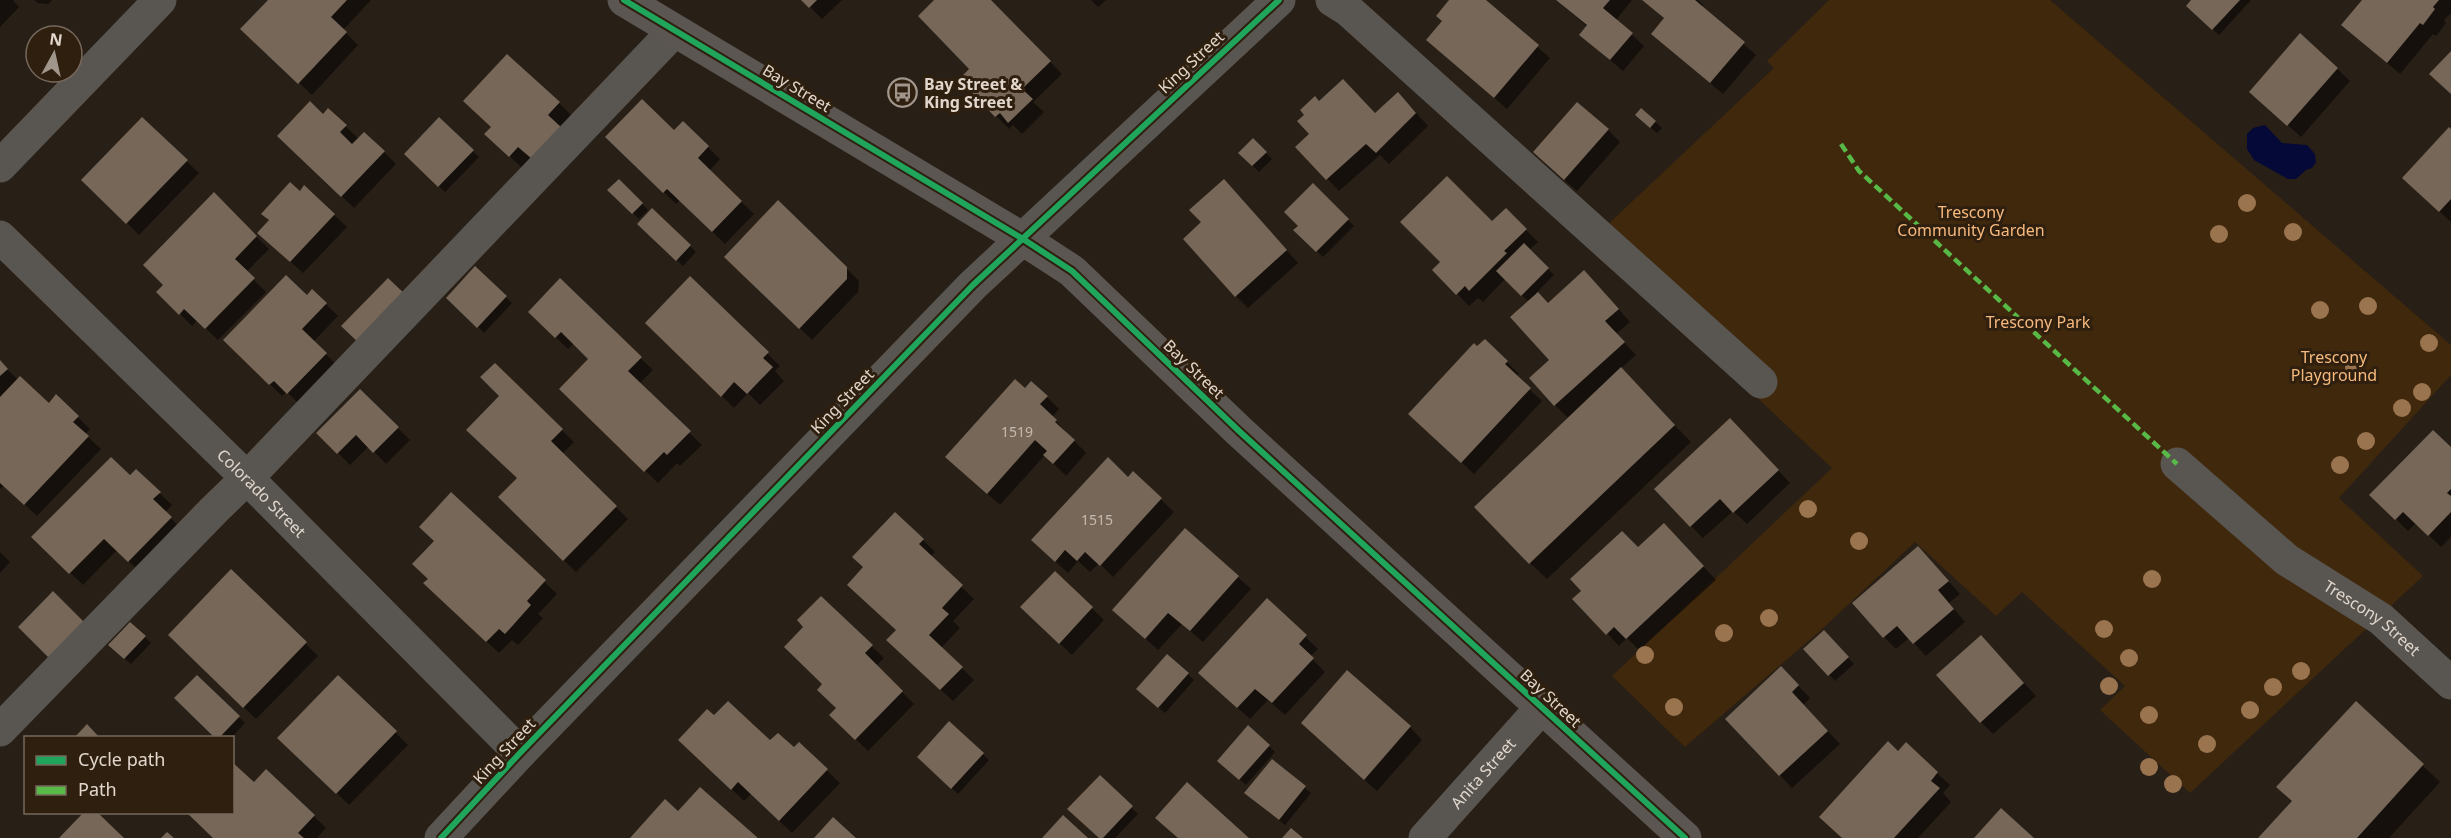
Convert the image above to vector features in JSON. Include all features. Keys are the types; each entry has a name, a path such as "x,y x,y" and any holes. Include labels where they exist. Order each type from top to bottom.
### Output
{"main road":[{"name":"Bay Street","path":"624,0 1023,239 1072,271 1239,431 1685,838"}],"street":[{"path":"0,166 160,0"},
{"name":"King Street","path":"441,838 520,753 973,285 1279,0"},
{"path":"1332,0 1348,10 1761,382"},
{"path":"0,730 214,509 248,478 674,31"},
{"name":"Colorado Street","path":"0,237 248,478 520,753"},
{"name":"Trescony Street","path":"2177,464 2287,560 2381,619 2451,683"},
{"name":"Anita Street","path":"1425,838 1542,707"}],"green space":[{"name":"Trescony Park","path":"1829,0 2050,0 2451,345 2451,375 2339,498 2423,576 2190,793 2100,710 2125,686 2022,592 1996,616 1915,542 1820,631 1685,747 1612,676 1832,468 1752,393 1603,229 1774,68 1767,61"}],"shaded area":[{"path":"2265,125 2282,143 2307,145 2315,154 2316,162 2312,168 2296,179 2288,179 2254,160 2247,149 2247,134 2253,128"}],"building":[{"path":"268,0 347,0 331,17 347,32 298,84 240,29"},
{"path":"801,0 817,0 809,8"},
{"path":"934,0 991,0 1051,61 1022,89 1033,99 1008,123 1000,113 995,117 959,79 969,69 918,16"},
{"path":"1449,0 1486,0 1539,45 1494,98 1426,40 1442,21 1436,16"},
{"path":"1556,0 1610,0 1603,8 1633,33 1610,60 1579,35 1587,25"},
{"path":"1642,0 1695,0 1745,42 1710,83 1651,34 1664,18"},
{"path":"2191,0 2240,0 2212,30 2186,6"},
{"path":"2362,0 2439,0 2423,25 2420,23 2387,63 2341,25"},
{"path":"2300,33 2338,68 2287,126 2249,92"},
{"path":"2451,51 2451,94 2429,74"},
{"path":"507,54 560,102 548,115 562,128 532,159 518,147 509,157 484,134 491,127 463,101"},
{"path":"1343,79 1375,113 1398,92 1416,113 1376,153 1366,144 1326,180 1295,147 1309,134 1297,121 1304,115 1300,110 1315,96 1319,101"},
{"path":"642,99 674,130 683,121 709,146 698,158 742,201 712,232 667,189 663,193 605,137"},
{"path":"310,101 323,114 328,108 347,125 340,132 352,144 364,132 385,151 341,197 277,136"},
{"path":"1577,102 1609,129 1564,180 1533,152"},
{"path":"1641,108 1656,121 1650,128 1635,115"},
{"path":"142,117 188,160 126,224 81,180"},
{"path":"439,117 474,150 438,187 404,154"},
{"path":"2449,127 2451,129 2451,199 2439,212 2402,178"},
{"path":"1253,138 1267,152 1252,166 1238,153"},
{"path":"1447,176 1492,221 1506,208 1527,229 1469,291 1465,286 1456,295 1432,270 1440,262 1400,222"},
{"path":"619,179 643,203 632,214 607,190"},
{"path":"1224,179 1287,250 1235,297 1183,239 1201,222 1189,210"},
{"path":"290,182 300,191 304,185 335,214 290,262 257,233 269,220 261,214"},
{"path":"1313,183 1349,219 1316,252 1293,230 1298,226 1284,212"},
{"path":"214,192 257,236 235,259 255,278 205,329 184,309 179,315 156,292 163,285 143,265"},
{"path":"778,200 847,267 847,279 799,329 724,257"},
{"path":"652,208 691,245 676,261 637,224"},
{"path":"1524,243 1549,268 1521,296 1496,271"},
{"path":"475,266 507,296 477,328 446,298"},
{"path":"1584,270 1619,309 1605,321 1625,342 1554,406 1529,378 1549,360 1510,317 1538,292 1548,303"},
{"path":"286,275 307,295 312,289 327,303 302,329 327,353 287,394 274,381 269,385 223,340"},
{"path":"690,276 769,352 763,358 773,367 747,394 734,382 721,397 645,323"},
{"path":"388,278 409,298 362,346 341,326"},
{"path":"560,278 642,357 628,371 691,431 667,455 664,452 644,472 559,389 588,359 561,332 555,338 528,312"},
{"path":"1485,339 1508,361 1505,364 1531,388 1461,463 1408,414 1474,343 1477,346"},
{"path":"0,360 8,369 0,376"},
{"path":"495,363 563,429 551,441 617,506 563,561 498,497 517,478 466,430 499,396 480,377"},
{"path":"1621,367 1675,425 1529,564 1474,507"},
{"path":"20,376 49,403 56,394 79,416 73,422 89,436 24,505 0,483 0,397"},
{"path":"1015,379 1025,388 1031,381 1048,396 1040,404 1075,440 1053,464 1043,455 1047,451 1035,440 987,494 945,457"},
{"path":"360,389 399,427 373,453 356,435 337,454 316,433"},
{"path":"1730,418 1779,470 1733,513 1720,499 1690,527 1654,489"},
{"path":"2433,430 2451,447 2451,489 2447,493 2451,496 2451,512 2428,536 2403,512 2395,520 2369,495"},
{"path":"111,457 130,475 136,469 161,492 153,499 172,517 128,562 104,539 69,574 31,537"},
{"path":"1108,457 1128,477 1133,471 1162,498 1100,566 1085,552 1077,561 1065,550 1055,562 1031,540"},
{"path":"451,492 546,580 527,601 531,605 505,634 499,629 486,642 423,583 428,579 412,564 434,541 419,527"},
{"path":"895,512 924,539 919,544 963,585 942,608 949,614 929,635 963,667 940,690 886,640 896,630 847,585 863,567 852,557"},
{"path":"1664,523 1704,566 1626,639 1614,627 1606,635 1572,599 1581,591 1570,579 1622,531 1638,547"},
{"path":"1185,528 1239,576 1190,631 1168,613 1145,639 1112,610"},
{"path":"1918,546 1949,581 1938,590 1954,609 1913,644 1897,626 1883,638 1852,603"},
{"path":"231,569 307,642 243,708 168,635"},
{"path":"1055,571 1093,607 1059,644 1020,607"},
{"path":"53,591 88,626 53,662 18,627"},
{"path":"821,596 873,645 865,653 903,691 855,740 829,715 836,708 817,690 822,684 784,647 803,627 797,620"},
{"path":"1267,598 1307,635 1299,644 1314,658 1272,703 1255,689 1237,708 1198,673"},
{"path":"130,622 146,636 124,659 108,645"},
{"path":"1824,630 1849,657 1828,676 1803,649"},
{"path":"1981,635 2024,683 1980,723 1936,675"},
{"path":"1167,654 1189,673 1158,708 1136,689"},
{"path":"1781,666 1799,685 1792,692 1828,731 1779,776 1725,719"},
{"path":"1347,670 1411,726 1364,780 1301,723"},
{"path":"197,675 240,716 221,736 213,736 174,698"},
{"path":"338,675 397,731 336,794 277,738"},
{"path":"728,701 770,740 778,733 794,747 799,742 828,769 779,821 738,782 731,790 678,740 707,709 714,715"},
{"path":"2356,701 2424,764 2357,838 2258,838 2292,801 2276,787"},
{"path":"949,721 984,753 951,789 917,757"},
{"path":"87,724 98,736 76,736"},
{"path":"1248,725 1270,745 1239,780 1217,761"},
{"path":"1888,741 1898,751 1906,742 1938,772 1931,781 1940,788 1894,838 1842,838 1819,817"},
{"path":"1272,759 1306,786 1279,820 1244,793"},
{"path":"234,764 254,782 266,769 315,815 298,833 304,838 213,838 188,814 234,814"},
{"path":"1100,775 1133,806 1103,838 1099,838 1067,809"},
{"path":"1187,782 1249,838 1178,838 1155,818"},
{"path":"700,787 758,838 630,838 665,799 678,811"},
{"path":"2001,808 2034,838 1974,838"},
{"path":"82,814 99,814 124,838 59,838"},
{"path":"1063,815 1088,838 1042,838"},
{"path":"833,817 856,838 814,838"},
{"path":"1291,828 1303,838 1282,838"},
{"path":"167,832 174,838 161,838"}],"marked path":[{"path":"1841,144 1859,171 2177,464"}],"cycle path":[{"path":"624,0 1023,239 1072,271 1239,431 1685,838"},
{"path":"441,838 520,753 973,285 1279,0"}],"place":[{"name":"Bay Street & King Street","path":"903,93"}],"park label":[{"name":"Trescony Community Garden","path":"1971,221"},
{"name":"Trescony Playground","path":"2334,366"}]}
